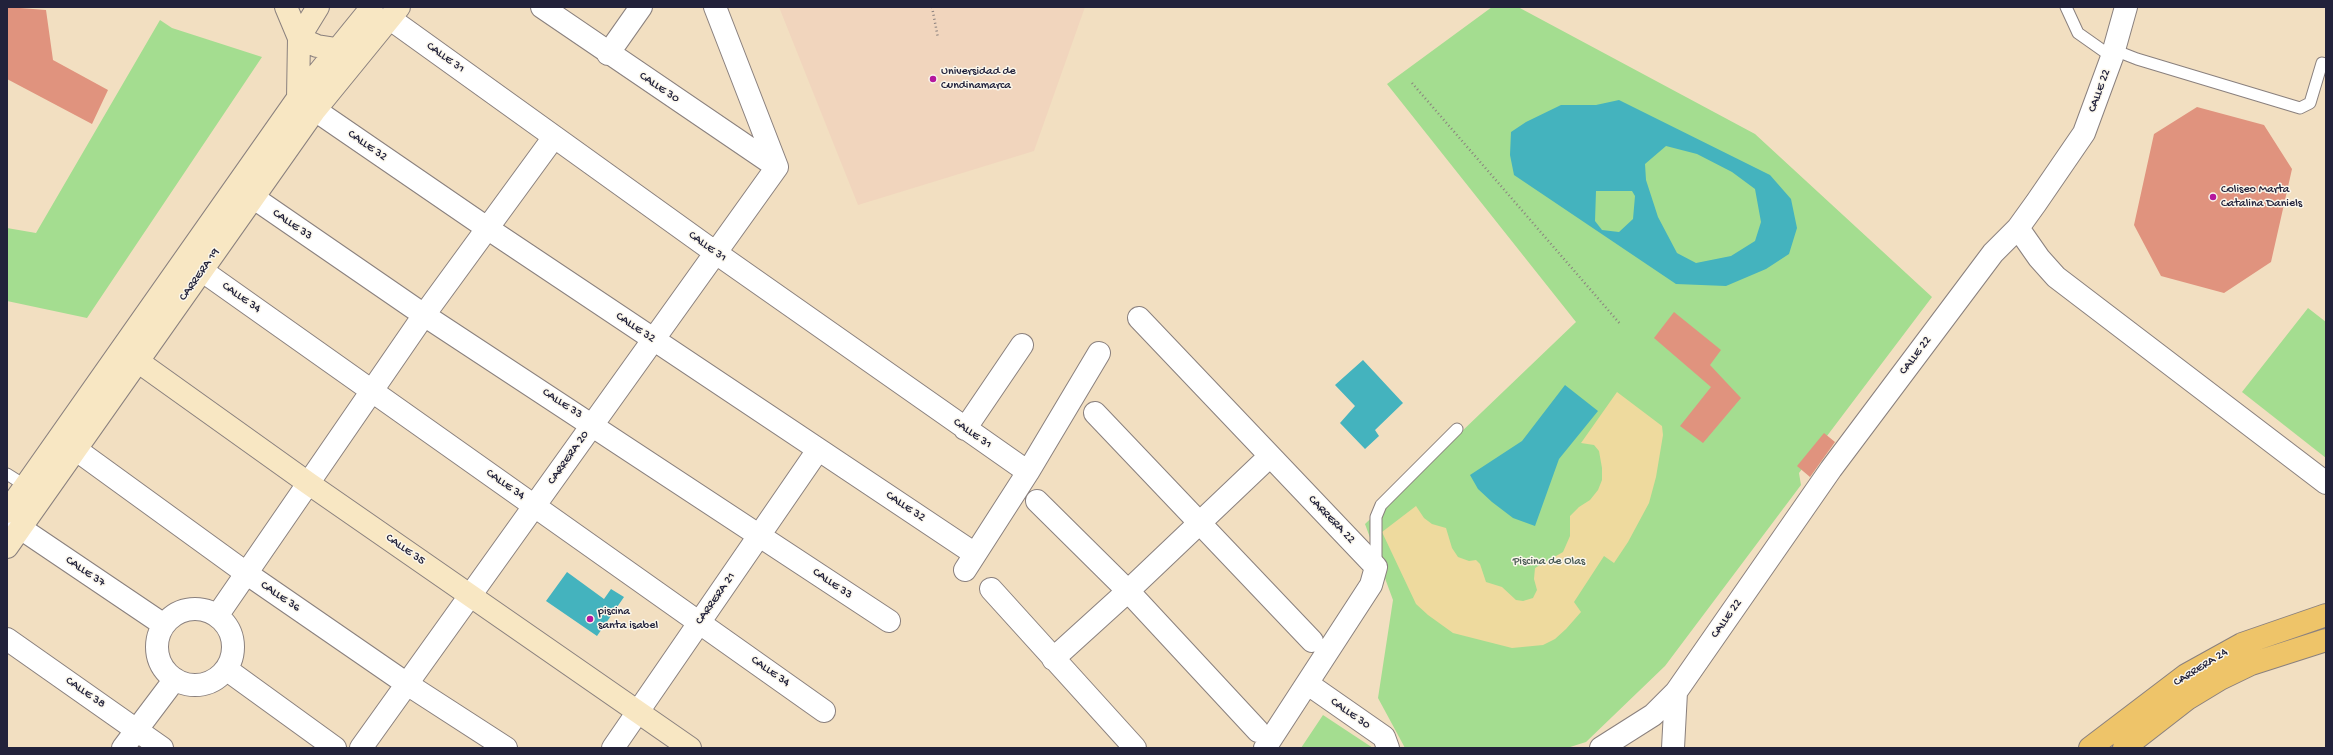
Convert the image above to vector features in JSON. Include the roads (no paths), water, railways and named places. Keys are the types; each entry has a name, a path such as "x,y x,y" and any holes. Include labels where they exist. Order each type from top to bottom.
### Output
{"main road":[{"name":"CARRERA 24","path":"2090,748 2186,675 2242,644 2326,616"},
{"name":"CARRERA 24","path":"2124,748 2187,699 2220,679 2251,664 2326,640"}],"street":[{"path":"286,7 299,38 307,104"},
{"path":"299,38 318,7"},
{"name":"CALLE 30","path":"542,7 608,54 777,168"},
{"path":"608,54 641,7"},
{"name":"CALLE 22","path":"1601,748 1653,715 1676,692 1831,469 1993,254 2018,228 2084,133 2113,54 2126,7"},
{"path":"714,8 777,168"},
{"name":"CARRERA 19","path":"11,520 68,444 307,104 336,50 387,11"},
{"name":"CARRERA 19","path":"307,104 362,52 387,11"},
{"name":"CALLE 31","path":"387,11 554,136 716,253 1028,472"},
{"path":"299,38 317,46 336,50 362,52"},
{"name":"CALLE 32","path":"307,104 487,228 818,450 970,562 1028,472"},
{"path":"217,616 424,315 554,136"},
{"name":"CARRERA 20","path":"361,748 777,168"},
{"name":"CALLE 33","path":"245,192 424,315 593,424 889,622"},
{"path":"2018,228 2039,258 2056,276 2326,483"},
{"name":"CALLE 34","path":"194,265 824,711"},
{"name":"CARRERA 22","path":"1139,318 1376,567"},
{"path":"965,429 1022,344"},
{"path":"1028,472 1099,352"},
{"name":"CALLE 35","path":"130,356 308,483 690,748"},
{"path":"1095,413 1312,641"},
{"name":"CARRERA 19","path":"7,547 11,520 26,486 68,444"},
{"name":"CALLE 36","path":"68,444 246,573 407,684 506,748"},
{"name":"CARRERA 21","path":"613,748 818,450"},
{"path":"1053,659 1128,591 1270,456"},
{"path":"1037,500 1128,591 1262,739 1308,684 1371,585 1376,567"},
{"name":"CALLE 37","path":"11,520 164,625"},
{"path":"991,589 1132,747"},
{"path":"188,610 206,610 217,616 228,629 233,646 232,658 226,669 218,677 208,683 197,685 185,684 175,679 166,671 160,660 157,648 159,636 164,625 172,617 188,610"},
{"name":"CALLE 38","path":"7,639 162,748"},
{"path":"226,669 336,748"},
{"path":"123,748 175,679"},
{"name":"CALLE 30","path":"1308,684 1384,737 1388,748"},
{"path":"1673,748 1676,692"}],"lane":[{"path":"2066,7 2078,33 2113,54 2137,59 2300,108 2310,104 2322,63 2326,64"},
{"path":"1376,567 1376,517 1381,505 1457,429"},
{"path":"7,474 26,486"}],"water":[{"path":"1619,100 1770,175 1791,199 1797,228 1789,254 1766,269 1726,286 1676,284 1514,175 1510,155 1511,132 1526,122 1561,105 1596,105","holes":["1666,146 1697,154 1732,172 1755,189 1761,222 1755,241 1731,256 1696,263 1677,253 1658,217 1646,180 1645,164","1596,191 1632,191 1635,196 1633,219 1619,232 1602,230 1595,221"]},
{"path":"1363,360 1403,403 1375,430 1379,436 1365,449 1340,423 1355,406 1335,385"},
{"path":"1565,385 1598,411 1559,459 1535,526 1513,518 1492,502 1478,489 1470,475 1522,441"},
{"name":"piscina santa isabel","path":"567,572 604,599 611,589 624,597 597,636 546,601"}],"place":[{"name":"Universidad de Cundinamarca","path":"933,79"},
{"name":"Coliseo Marta Catalina Daniels","path":"2213,197"},
{"name":"piscina santa isabel","path":"590,619"}],"park label":[{"name":"Piscina de Olas","path":"1549,562"}]}
